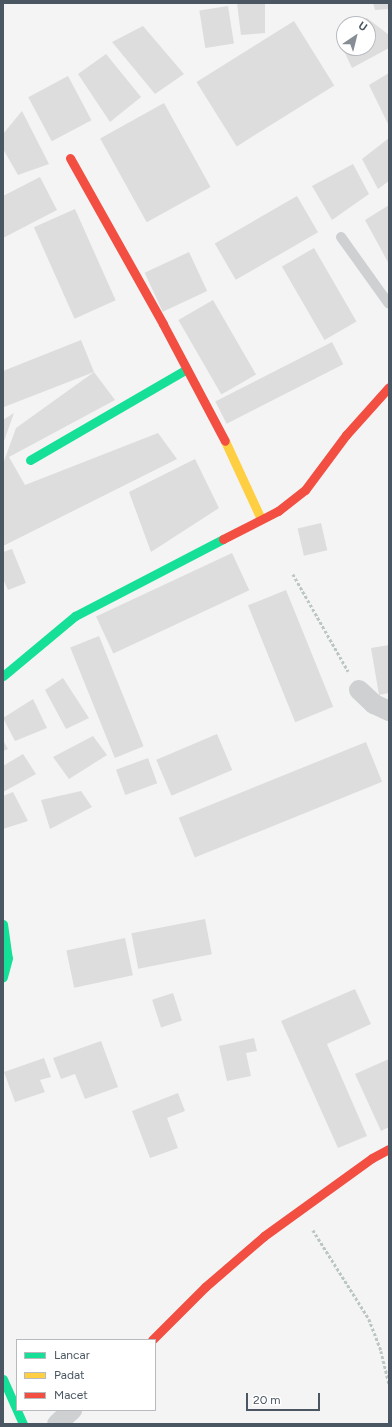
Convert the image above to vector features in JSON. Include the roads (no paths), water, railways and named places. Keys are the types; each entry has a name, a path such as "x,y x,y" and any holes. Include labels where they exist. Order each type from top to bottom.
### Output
{"street":[{"path":"70,158 187,369 237,464 262,519"},
{"path":"30,460 187,369"},
{"path":"3,676 75,616 278,511 305,490 346,435 389,387"},
{"path":"359,690 374,704 389,711"},
{"path":"3,924 8,958 3,977"},
{"path":"153,1339 211,1282 264,1236 372,1158 389,1149"},
{"path":"3,1379 16,1408"},
{"path":"17,1411 23,1424"},
{"path":"57,1424 71,1411"}],"lane":[{"path":"341,238 389,304"}]}
